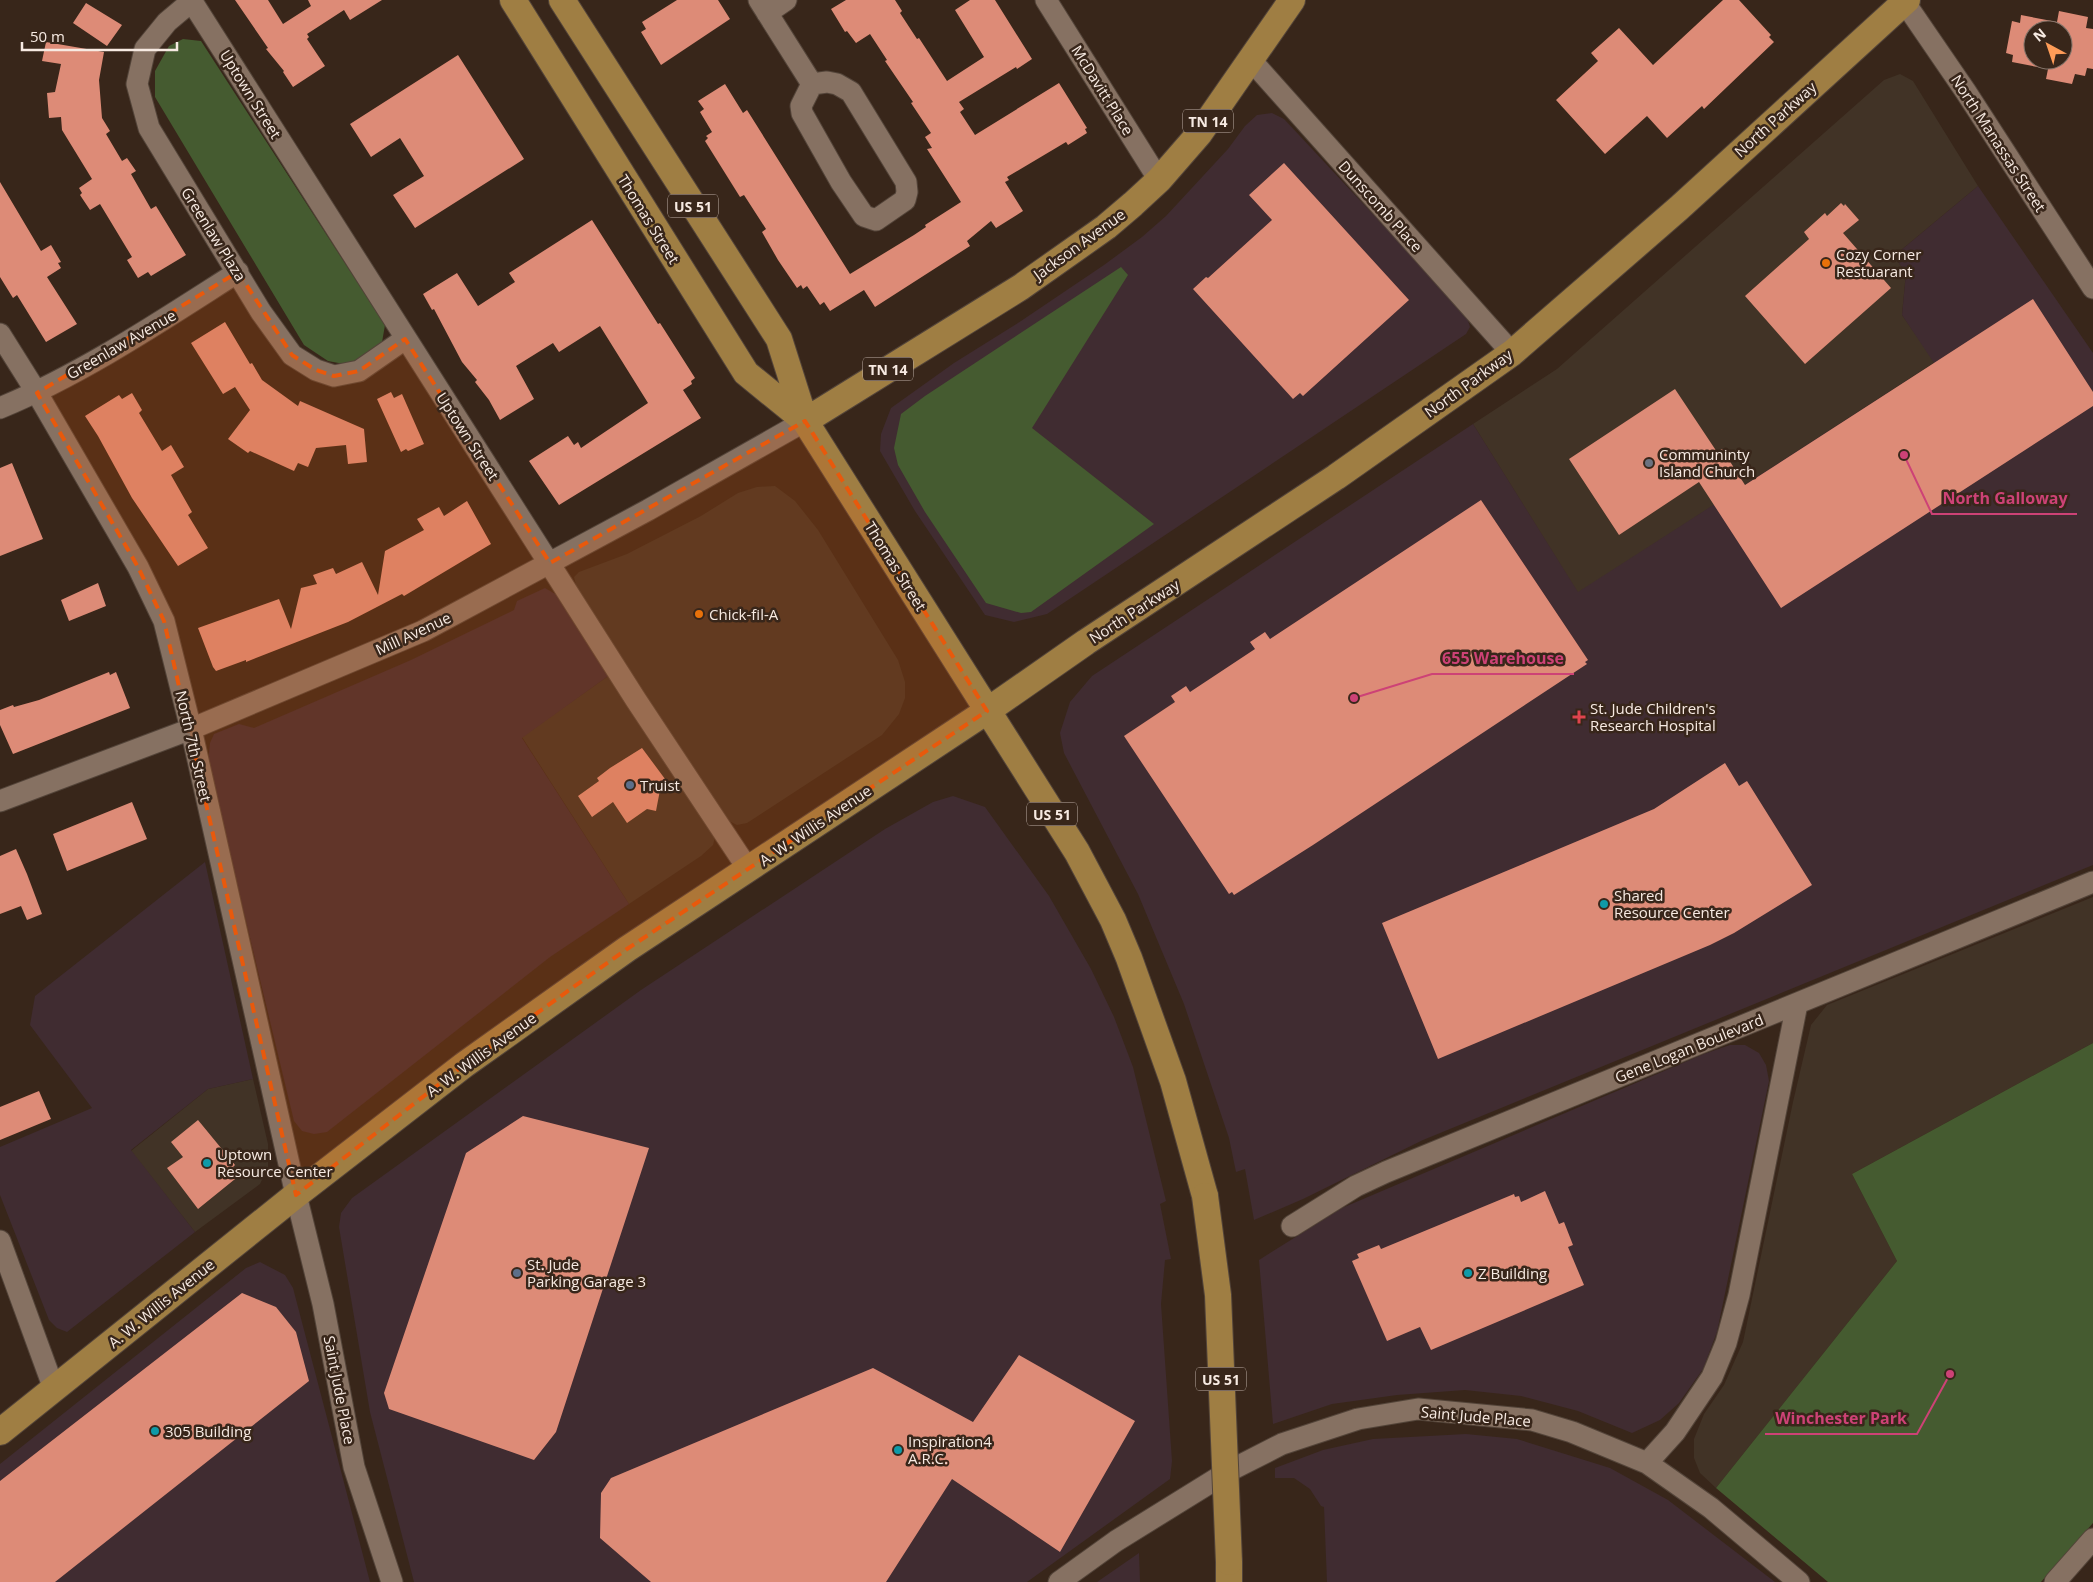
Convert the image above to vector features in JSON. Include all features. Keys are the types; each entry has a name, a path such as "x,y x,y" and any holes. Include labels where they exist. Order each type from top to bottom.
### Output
{"main road":[{"name":"Thomas Street","path":"513,0 746,373 805,421"},
{"name":"Thomas Street","path":"562,0 779,339 805,421 987,711"},
{"name":"Jackson Avenue","path":"805,421 1021,286 1106,227 1159,180 1199,134 1292,0"},
{"name":"North Parkway","path":"987,711 1086,642 1336,477 1512,353 1679,208 1905,1"},
{"name":"A. W. Willis Avenue","path":"0,1432 296,1195 464,1065 627,949 987,711"},
{"name":"US 51","path":"987,711 1077,852 1113,920 1129,958 1173,1081 1205,1196 1218,1295 1229,1572"}],"street":[{"path":"786,0 763,6 812,84"},
{"name":"McDavitt Place","path":"1046,0 1159,180"},
{"name":"Greenlaw Plaza","path":"191,1 167,22 145,49 137,84 149,128 261,312 292,355 316,370 334,376 359,372 406,339"},
{"name":"Uptown Street","path":"191,1 406,339 476,445 636,700 748,869"},
{"name":"North Manassas Street","path":"1905,1 2093,288"},
{"name":"Dunscomb Place","path":"1250,60 1512,353"},
{"path":"827,82 837,84 851,92 906,182 907,192 905,200 876,220 864,216 841,182 802,113 801,106 812,84 827,82"},
{"name":"Greenlaw Avenue","path":"0,408 37,392 130,340 238,272"},
{"name":"North 7th Street","path":"0,334 37,392 138,567 164,621 296,1195"},
{"name":"Mill Avenue","path":"0,801 190,729 423,631 648,510 805,421"},
{"name":"Gene Logan Boulevard","path":"1292,1226 1356,1186 1386,1172 2093,882"},
{"path":"1647,1463 1675,1432 1712,1377 1726,1343 1739,1295 1797,1004"},
{"name":"Saint Jude Place","path":"296,1195 323,1304 354,1467 392,1582"},
{"path":"0,1241 54,1389"},
{"name":"Saint Jude Place","path":"1059,1582 1116,1541 1228,1472 1282,1444 1358,1419 1418,1409 1532,1420 1572,1432 1647,1463 1711,1508 1799,1582"},
{"path":"2054,1582 2093,1539"}],"highlighted area":[{"path":"238,272 292,355 316,370 334,376 359,371 405,339 550,563 805,421 987,711 627,949 464,1065 296,1195 164,621 138,567 37,393"}],"shaded area":[{"path":"1900,74 1913,81 1978,186 1894,256 1906,273 1902,315 1935,362 1578,593 1473,424 1557,369 1884,80"},
{"path":"1272,113 1284,119 1466,314 1470,327 1466,334 1047,614 1014,622 985,615 915,511 880,451 881,434 891,408 954,363 1104,265 1142,237 1166,216 1228,149 1245,126 1257,115"},
{"name":"St. Jude Children's Research Hospital","path":"1978,186 2093,353 2093,865 1423,1140 1303,1199 1254,1220 1245,1169 1236,1172 1229,1138 1184,1004 1138,894 1064,753 1060,733 1070,702 1092,676 1473,424 1578,592 1934,363 1902,315 1906,273 1894,256"},
{"path":"775,486 795,501 818,530 898,660 905,682 905,698 899,714 882,735 747,823 737,825 727,820 591,614 577,589 574,577 579,572 627,554 701,516 738,493 757,487"},
{"path":"545,588 557,595 611,674 522,738 629,904 550,957 327,1132 314,1134 302,1131 294,1121 208,763 210,743 214,734 239,724 254,728 411,660 514,610 517,601"},
{"path":"611,674 716,833 713,845 701,856 629,904 522,737"},
{"path":"953,796 985,807 1049,896 1091,969 1114,1017 1133,1067 1166,1201 1160,1204 1171,1259 1165,1260 1161,1304 1172,1461 1170,1479 1027,1582 414,1582 370,1412 339,1227 341,1213 352,1198 641,990 885,829 933,802"},
{"path":"205,862 253,1079 208,1089 131,1150 195,1232 67,1332 57,1328 49,1320 0,1195 0,1147 92,1108 30,1025 35,996"},
{"path":"2093,897 2093,1043 1852,1174 1897,1261 1716,1488 1700,1473 1694,1458 1694,1439 1704,1414 1724,1385 1743,1342 1811,1025 1827,1005"},
{"path":"1730,1045 1745,1045 1759,1053 1766,1065 1769,1081 1717,1332 1703,1369 1679,1403 1660,1420 1632,1433 1578,1411 1521,1396 1465,1390 1397,1395 1332,1404 1273,1424 1259,1260 1342,1208 1704,1054"},
{"path":"253,1079 268,1144 268,1167 260,1184 195,1232 131,1151 208,1089"},
{"path":"260,1262 285,1275 293,1288 370,1582 0,1582 0,1464 246,1268"},
{"path":"1466,1434 1517,1439 1610,1468 1668,1500 1775,1582 1327,1582 1324,1507 1321,1506 1310,1489 1294,1478 1275,1478 1275,1468 1323,1450 1373,1439"},
{"path":"1139,1553 1140,1582 1097,1582"}],"green space":[{"path":"183,39 201,41 385,325 381,348 349,365 328,361 304,345 155,97 155,71 169,46"},
{"path":"1121,267 1128,275 1032,428 1154,524 1031,612 1021,613 986,603 925,512 898,465 894,448 901,414 925,396"},
{"path":"2093,1043 2093,1523 2041,1582 1828,1582 1716,1488 1897,1261 1852,1174"}],"building":[{"path":"235,0 268,0 283,24 311,6 308,0 382,0 350,20 344,10 307,34 309,37 307,39 325,66 293,87"},
{"path":"677,0 718,0 730,19 661,65 641,32 646,29 642,22"},
{"path":"846,0 895,0 902,11 900,13 947,81 984,57 955,10 970,0 995,0 1032,59 959,102 964,109 960,112 975,135 1059,83 1087,128 1085,129 1087,133 1068,145 1066,142 1007,177 1009,180 1005,182 1023,211 996,228 991,221 967,241 970,246 875,307 864,290 830,311 824,302 820,305 807,286 803,289 801,285 797,288 778,260 762,232 766,229 744,195 740,197 705,141 708,138 706,136 712,132 700,112 704,109 698,101 725,84 743,113 747,110 850,274 926,227 925,225 961,202 927,149 932,148 925,137 931,133 870,34 856,43 847,31 845,32 831,9"},
{"path":"1723,0 1739,0 1771,35 1769,37 1774,42 1704,109 1702,106 1667,138 1647,116 1605,154 1556,100 1598,61 1591,53 1619,28 1653,65"},
{"path":"86,3 122,25 107,46 73,23"},
{"path":"2059,11 2088,17 2086,28 2093,29 2093,69 2087,68 2085,76 2075,74 2072,84 2046,79 2048,70 2073,70 2073,20 2057,20"},
{"path":"2021,15 2047,20 2023,20 2023,64 2012,62 2013,55 2006,53 2012,21 2020,23"},
{"path":"46,42 104,52 99,80 102,118 110,131 106,134 122,161 127,158 136,171 131,174 151,209 156,206 186,255 151,276 148,272 138,278 127,260 132,257 100,204 90,210 80,195 82,193 79,188 92,179 62,130 61,117 49,118 47,93 55,92 61,64 42,61"},
{"path":"458,55 524,159 415,228 393,195 424,176 400,138 371,157 350,124"},
{"path":"1284,163 1409,300 1303,396 1300,393 1293,399 1193,289 1206,277 1208,278 1272,220 1249,195"},
{"path":"0,182 41,251 51,245 61,262 58,263 61,268 47,277 77,324 46,342 17,295 13,298 0,277"},
{"name":"Cozy Corner Restuarant","path":"1841,203 1844,206 1845,204 1859,220 1843,233 1891,288 1805,364 1745,296 1809,239 1804,232 1825,213 1827,216"},
{"path":"592,220 658,324 660,323 695,378 691,381 692,384 683,390 701,418 559,505 529,461 568,436 574,445 578,442 581,448 648,403 600,326 559,352 553,343 516,366 534,399 500,420 489,400 475,382 477,380 462,362 434,309 432,310 423,294 457,273 478,306 515,282 509,273"},
{"path":"2033,299 2093,392 2093,406 1781,608 1699,482 1619,535 1569,459 1675,389 1717,452 1722,449 1745,485"},
{"path":"225,322 250,364 252,363 262,380 298,406 300,401 364,429 367,462 348,464 346,445 316,448 308,467 298,463 294,471 250,451 248,453 228,439 250,410 235,387 223,394 191,343"},
{"path":"391,392 394,398 402,394 424,444 401,452 377,399"},
{"path":"132,393 142,410 139,413 162,451 171,445 184,467 171,475 192,512 188,515 208,548 178,566 132,498 85,416 119,395 122,399"},
{"path":"12,463 43,539 0,556 0,468"},
{"path":"1481,500 1588,660 1585,662 1587,664 1313,845 1234,895 1232,892 1229,894 1124,736 1175,702 1171,696 1186,686 1190,692 1255,649 1250,642 1265,632 1270,639"},
{"path":"467,501 491,544 404,596 402,594 348,622 246,662 246,660 216,671 213,667 198,628 279,599 291,629 301,588 317,584 313,575 333,568 336,574 362,562 378,595 385,551 424,530 417,519 439,507 444,516"},
{"path":"98,583 106,606 69,621 61,600"},
{"path":"109,672 110,675 116,672 130,708 13,754 0,725 0,710 13,705 14,707 39,700"},
{"name":"Truist","path":"642,748 668,783 660,790 656,811 647,809 627,823 613,802 592,817 578,796 599,781 597,778 610,768"},
{"name":"Shared Resource Center","path":"1725,763 1739,786 1747,781 1812,885 1734,933 1710,945 1438,1059 1382,923 1654,809"},
{"path":"132,802 147,839 67,871 53,834"},
{"path":"16,849 42,914 27,920 21,906 0,914 0,856"},
{"path":"39,1091 51,1119 0,1140 0,1107"},
{"name":"St. Jude Parking Garage 3","path":"523,1116 649,1148 556,1432 534,1460 389,1409 384,1393 466,1153"},
{"name":"Uptown Resource Center","path":"198,1120 235,1165 233,1167 240,1175 198,1209 167,1168 183,1157 171,1142"},
{"name":"Z Building","path":"1545,1191 1559,1224 1564,1222 1573,1245 1568,1247 1584,1285 1431,1350 1420,1327 1387,1341 1352,1261 1359,1258 1357,1254 1379,1245 1381,1249 1514,1194 1515,1197 1519,1196 1521,1202"},
{"name":"305 Building","path":"242,1293 276,1307 296,1332 309,1381 55,1582 0,1582 0,1481"},
{"name":"Inspiration4 A.R.C.","path":"1019,1355 1135,1421 1060,1552 952,1479 886,1582 651,1582 600,1538 601,1493 611,1478 873,1368 973,1422"}],"place":[{"name":"Cozy Corner Restuarant","path":"1826,263"},
{"name":"North Galloway","path":"1904,455"},
{"name":"Communinty Island Church","path":"1649,463"},
{"name":"Chick-fil-A","path":"699,614"},
{"name":"655 Warehouse","path":"1354,698"},
{"name":"St. Jude Children's Research Hospital","path":"1579,717"},
{"name":"Truist","path":"630,785"},
{"name":"Shared Resource Center","path":"1604,904"},
{"name":"Uptown Resource Center","path":"207,1163"},
{"name":"St. Jude Parking Garage 3","path":"517,1273"},
{"name":"Z Building","path":"1468,1273"},
{"name":"Winchester Park","path":"1950,1374"},
{"name":"305 Building","path":"155,1431"},
{"name":"Inspiration4 A.R.C.","path":"898,1450"}]}
